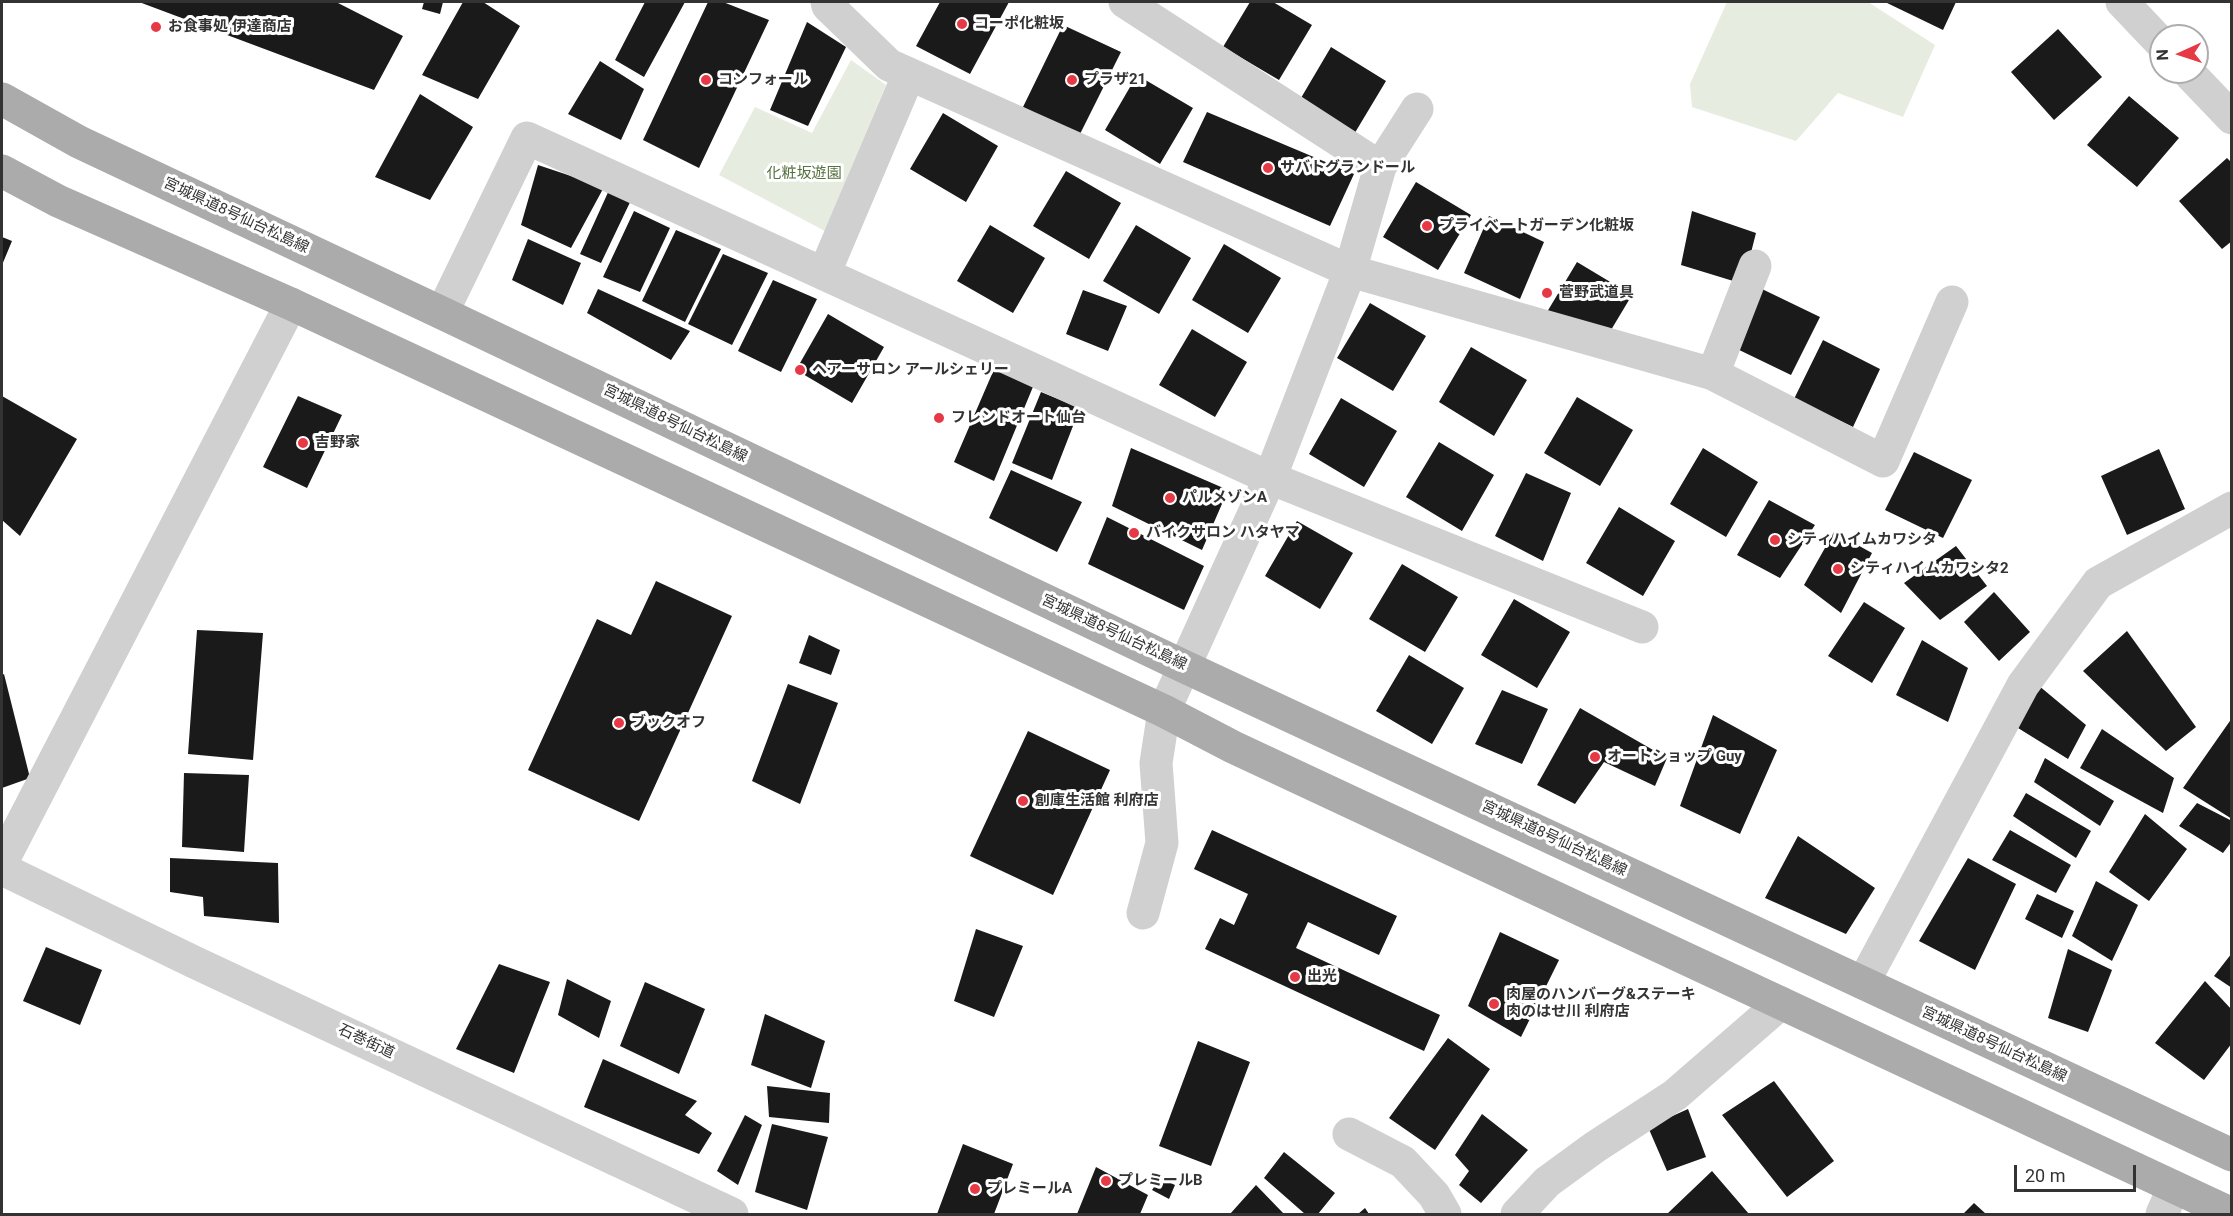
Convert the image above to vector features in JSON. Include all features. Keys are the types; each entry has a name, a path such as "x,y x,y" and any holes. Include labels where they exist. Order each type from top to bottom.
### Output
{"main road":[{"name":"宮城県道8号仙台松島線","path":"2,99 79,142 442,312 1183,666 2232,1155"},
{"path":"2,171 58,201 291,304 1164,711 1233,747 1781,1003 2168,1201 2232,1214"}],"street":[{"path":"827,2 828,6 889,65 1350,271 1713,374 1882,461 1952,302"},
{"path":"1125,2 1380,167"},
{"path":"2122,2 2149,30"},
{"path":"824,274 909,74"},
{"path":"2199,84 2232,118"},
{"path":"1143,913 1162,843 1156,763 1164,711 1270,478 1350,271 1380,167 1417,109"},
{"path":"442,312 527,138 1270,478 1642,627"},
{"path":"1713,374 1755,266"},
{"path":"2,862 291,304"},
{"path":"1863,983 2023,685 2098,583 2232,507"},
{"name":"石巻街道","path":"2,869 183,957 732,1215"},
{"path":"1517,1215 1547,1182 1595,1147 1676,1095 1781,1003"},
{"path":"1349,1134 1403,1162 1434,1195 1445,1215"}],"green space":[{"path":"1727,2 1868,2 1935,45 1903,117 1838,93 1796,141 1692,107 1690,84"},
{"name":"化粧坂遊園","path":"851,60 886,85 825,231 719,175 755,107 812,133"}],"building":[{"path":"139,2 336,2 403,36 374,90"},
{"path":"424,2 443,2 440,14 422,9"},
{"path":"463,2 483,2 520,26 478,99 422,75"},
{"path":"645,2 685,2 644,77 615,60"},
{"name":"コンフォール","path":"708,2 723,2 769,20 699,168 643,140"},
{"name":"コーポ化粧坂","path":"940,2 1009,2 970,74 916,46"},
{"path":"1250,2 1273,2 1312,25 1279,80 1223,47"},
{"path":"1885,2 1956,2 1943,30"},
{"path":"807,22 846,47 808,126 770,110"},
{"name":"プラザ21","path":"1063,25 1121,52 1079,136 1023,107"},
{"path":"2058,29 2102,77 2054,120 2011,72"},
{"path":"1331,47 1386,81 1353,136 1298,103"},
{"path":"600,61 644,89 621,140 568,114"},
{"path":"1137,75 1193,108 1160,164 1105,130"},
{"path":"420,94 473,127 430,200 375,177"},
{"path":"2129,96 2179,138 2137,187 2087,145"},
{"name":"サバトグランドール","path":"1207,112 1354,174 1330,226 1183,162"},
{"path":"943,113 998,146 966,202 910,169"},
{"path":"2227,158 2232,163 2232,241 2222,249 2179,201"},
{"path":"538,165 604,187 571,248 521,225"},
{"path":"1066,171 1121,203 1089,259 1033,226"},
{"name":"プライベートガーデン化粧坂","path":"1416,182 1471,215 1438,270 1383,237"},
{"path":"610,188 633,196 601,263 580,254"},
{"path":"634,211 670,228 640,292 603,277"},
{"path":"1692,211 1756,233 1743,284 1681,265"},
{"path":"1489,216 1544,242 1520,299 1464,273"},
{"path":"990,225 1045,258 1013,313 957,281"},
{"path":"1136,225 1191,258 1159,314 1103,281"},
{"path":"676,230 721,249 685,322 642,301"},
{"path":"2,237 12,241 2,265"},
{"path":"528,239 581,263 563,305 512,280"},
{"path":"1224,244 1281,278 1248,333 1192,300"},
{"path":"723,254 768,273 732,345 688,324"},
{"path":"1577,262 1632,295 1599,350 1544,317"},
{"path":"773,280 817,299 781,372 738,351"},
{"path":"598,289 690,331 671,360 587,313"},
{"path":"1762,289 1820,317 1791,375 1733,347"},
{"path":"1083,290 1127,306 1108,351 1066,334"},
{"path":"1370,303 1426,336 1393,391 1337,358"},
{"path":"828,314 884,347 852,403 796,370"},
{"path":"1192,329 1247,362 1215,417 1159,385"},
{"path":"1823,340 1880,369 1853,427 1794,399"},
{"path":"1471,347 1527,380 1494,436 1439,402"},
{"path":"995,367 1035,382 994,481 954,462"},
{"path":"1041,392 1080,408 1052,480 1012,463"},
{"path":"2,396 77,439 20,536 2,520"},
{"path":"298,396 342,415 307,488 263,467"},
{"path":"1577,397 1633,430 1600,486 1544,453"},
{"path":"1341,398 1397,431 1364,487 1309,454"},
{"path":"1439,442 1494,475 1462,531 1406,497"},
{"name":"パルメゾンA","path":"1131,448 1228,490 1202,550 1112,506"},
{"path":"1703,448 1758,482 1726,537 1670,504"},
{"path":"2159,449 2185,509 2127,535 2101,476"},
{"path":"1914,452 1972,480 1943,538 1885,510"},
{"path":"1011,470 1082,502 1057,552 989,518"},
{"path":"1526,473 1571,493 1543,561 1495,536"},
{"name":"シティハイムカワシタ","path":"1769,500 1815,525 1780,578 1737,555"},
{"path":"1619,507 1675,541 1643,596 1586,563"},
{"path":"1107,517 1204,566 1184,610 1088,564"},
{"path":"1297,521 1353,553 1320,609 1265,576"},
{"name":"シティハイムカワシタ2","path":"1834,532 1872,553 1841,613 1804,585"},
{"path":"1956,546 1987,586 1940,620 1904,583"},
{"path":"1402,564 1458,597 1425,652 1369,619"},
{"path":"656,581 732,616 639,821 528,770 597,619 631,635"},
{"path":"1994,592 2030,632 1999,661 1964,622"},
{"path":"1514,599 1570,632 1537,688 1481,655"},
{"path":"1864,602 1905,628 1872,683 1828,656"},
{"path":"197,630 263,633 253,760 188,754"},
{"path":"2127,631 2196,727 2166,751 2083,671"},
{"path":"809,635 840,650 831,675 799,663"},
{"path":"1922,640 1968,668 1948,722 1896,695"},
{"path":"1409,655 1464,688 1432,744 1376,711"},
{"path":"4,674 30,778 2,788 2,675"},
{"path":"788,684 838,703 800,804 752,781"},
{"path":"2038,685 2086,725 2068,759 2018,728"},
{"path":"1502,690 1548,709 1522,764 1475,744"},
{"path":"1580,708 1667,758 1655,786 1604,762 1575,804 1537,785"},
{"path":"1713,715 1777,750 1740,834 1680,806"},
{"path":"2232,718 2232,819 2183,788"},
{"path":"2102,729 2174,778 2163,813 2080,768"},
{"path":"1028,731 1110,770 1053,895 970,856"},
{"path":"2045,758 2114,801 2100,826 2034,782"},
{"path":"184,773 249,775 244,852 182,847"},
{"path":"2026,793 2091,831 2076,858 2013,816"},
{"path":"2197,803 2232,821 2232,841 2223,853 2179,826"},
{"path":"2145,814 2187,849 2149,901 2109,872"},
{"path":"1212,830 1397,916 1379,955 1308,922 1296,948 1440,1015 1424,1051 1205,949 1220,918 1234,925 1248,894 1194,869"},
{"path":"2010,830 2071,865 2056,893 1992,860"},
{"path":"1798,836 1875,888 1846,934 1765,898"},
{"path":"170,858 278,863 279,923 204,916 203,897 170,892"},
{"path":"1968,858 2016,884 1975,970 1919,941"},
{"path":"2096,881 2138,905 2112,961 2072,936"},
{"path":"2037,894 2074,911 2062,938 2025,919"},
{"path":"976,929 1023,946 994,1017 954,1001"},
{"path":"1500,932 1559,960 1521,1037 1468,1006"},
{"path":"46,947 102,970 80,1025 23,1001"},
{"path":"2068,949 2112,970 2088,1032 2048,1018"},
{"path":"2232,953 2232,988 2214,976"},
{"path":"499,964 550,982 514,1073 456,1049"},
{"path":"567,979 611,1001 599,1038 558,1015"},
{"path":"2205,981 2232,1010 2232,1043 2204,1080 2155,1043"},
{"path":"645,982 705,1009 679,1074 620,1046"},
{"path":"765,1014 825,1041 811,1088 751,1065"},
{"path":"1448,1038 1490,1069 1435,1150 1389,1118"},
{"path":"1198,1041 1250,1062 1211,1166 1159,1146"},
{"path":"603,1059 697,1101 685,1115 712,1133 699,1154 584,1107"},
{"path":"1774,1081 1834,1161 1787,1197 1722,1115"},
{"path":"767,1086 830,1093 829,1123 769,1117"},
{"path":"1688,1109 1706,1157 1667,1171 1648,1127"},
{"path":"1482,1114 1528,1150 1481,1203 1459,1185 1469,1171 1455,1155"},
{"path":"745,1115 762,1125 738,1185 717,1171"},
{"path":"772,1124 828,1137 807,1210 755,1192"},
{"name":"プレミールA","path":"963,1144 1013,1164 994,1214 937,1214"},
{"path":"1284,1152 1335,1193 1318,1214 1305,1214 1264,1178"},
{"name":"プレミールB","path":"1096,1167 1148,1195 1140,1214 1077,1214"},
{"path":"1712,1171 1749,1214 1668,1213"},
{"path":"1160,1178 1175,1185 1169,1199 1152,1190"},
{"path":"1256,1185 1284,1214 1230,1214"},
{"path":"1974,1203 1986,1214 1963,1214"},
{"path":"1365,1208 1369,1214 1358,1214"}],"place":[{"name":"コーポ化粧坂","path":"962,24"},
{"name":"お食事処 伊達商店","path":"156,27"},
{"name":"コンフォール","path":"706,80"},
{"name":"プラザ21","path":"1072,80"},
{"name":"サバトグランドール","path":"1268,168"},
{"name":"プライベートガーデン化粧坂","path":"1427,226"},
{"name":"菅野武道具","path":"1547,293"},
{"name":"ヘアーサロン アールシェリー","path":"800,370"},
{"name":"フレンドオート仙台","path":"939,418"},
{"name":"吉野家","path":"303,443"},
{"name":"パルメゾンA","path":"1170,498"},
{"name":"バイクサロン ハタヤマ","path":"1134,533"},
{"name":"シティハイムカワシタ","path":"1775,540"},
{"name":"シティハイムカワシタ2","path":"1838,569"},
{"name":"ブックオフ","path":"619,723"},
{"name":"オートショップ Guy","path":"1595,757"},
{"name":"創庫生活館 利府店","path":"1023,801"},
{"name":"出光","path":"1295,977"},
{"name":"肉屋のハンバーグ&ステーキ 肉のはせ川 利府店","path":"1494,1004"},
{"name":"プレミールB","path":"1106,1181"},
{"name":"プレミールA","path":"975,1189"}]}
